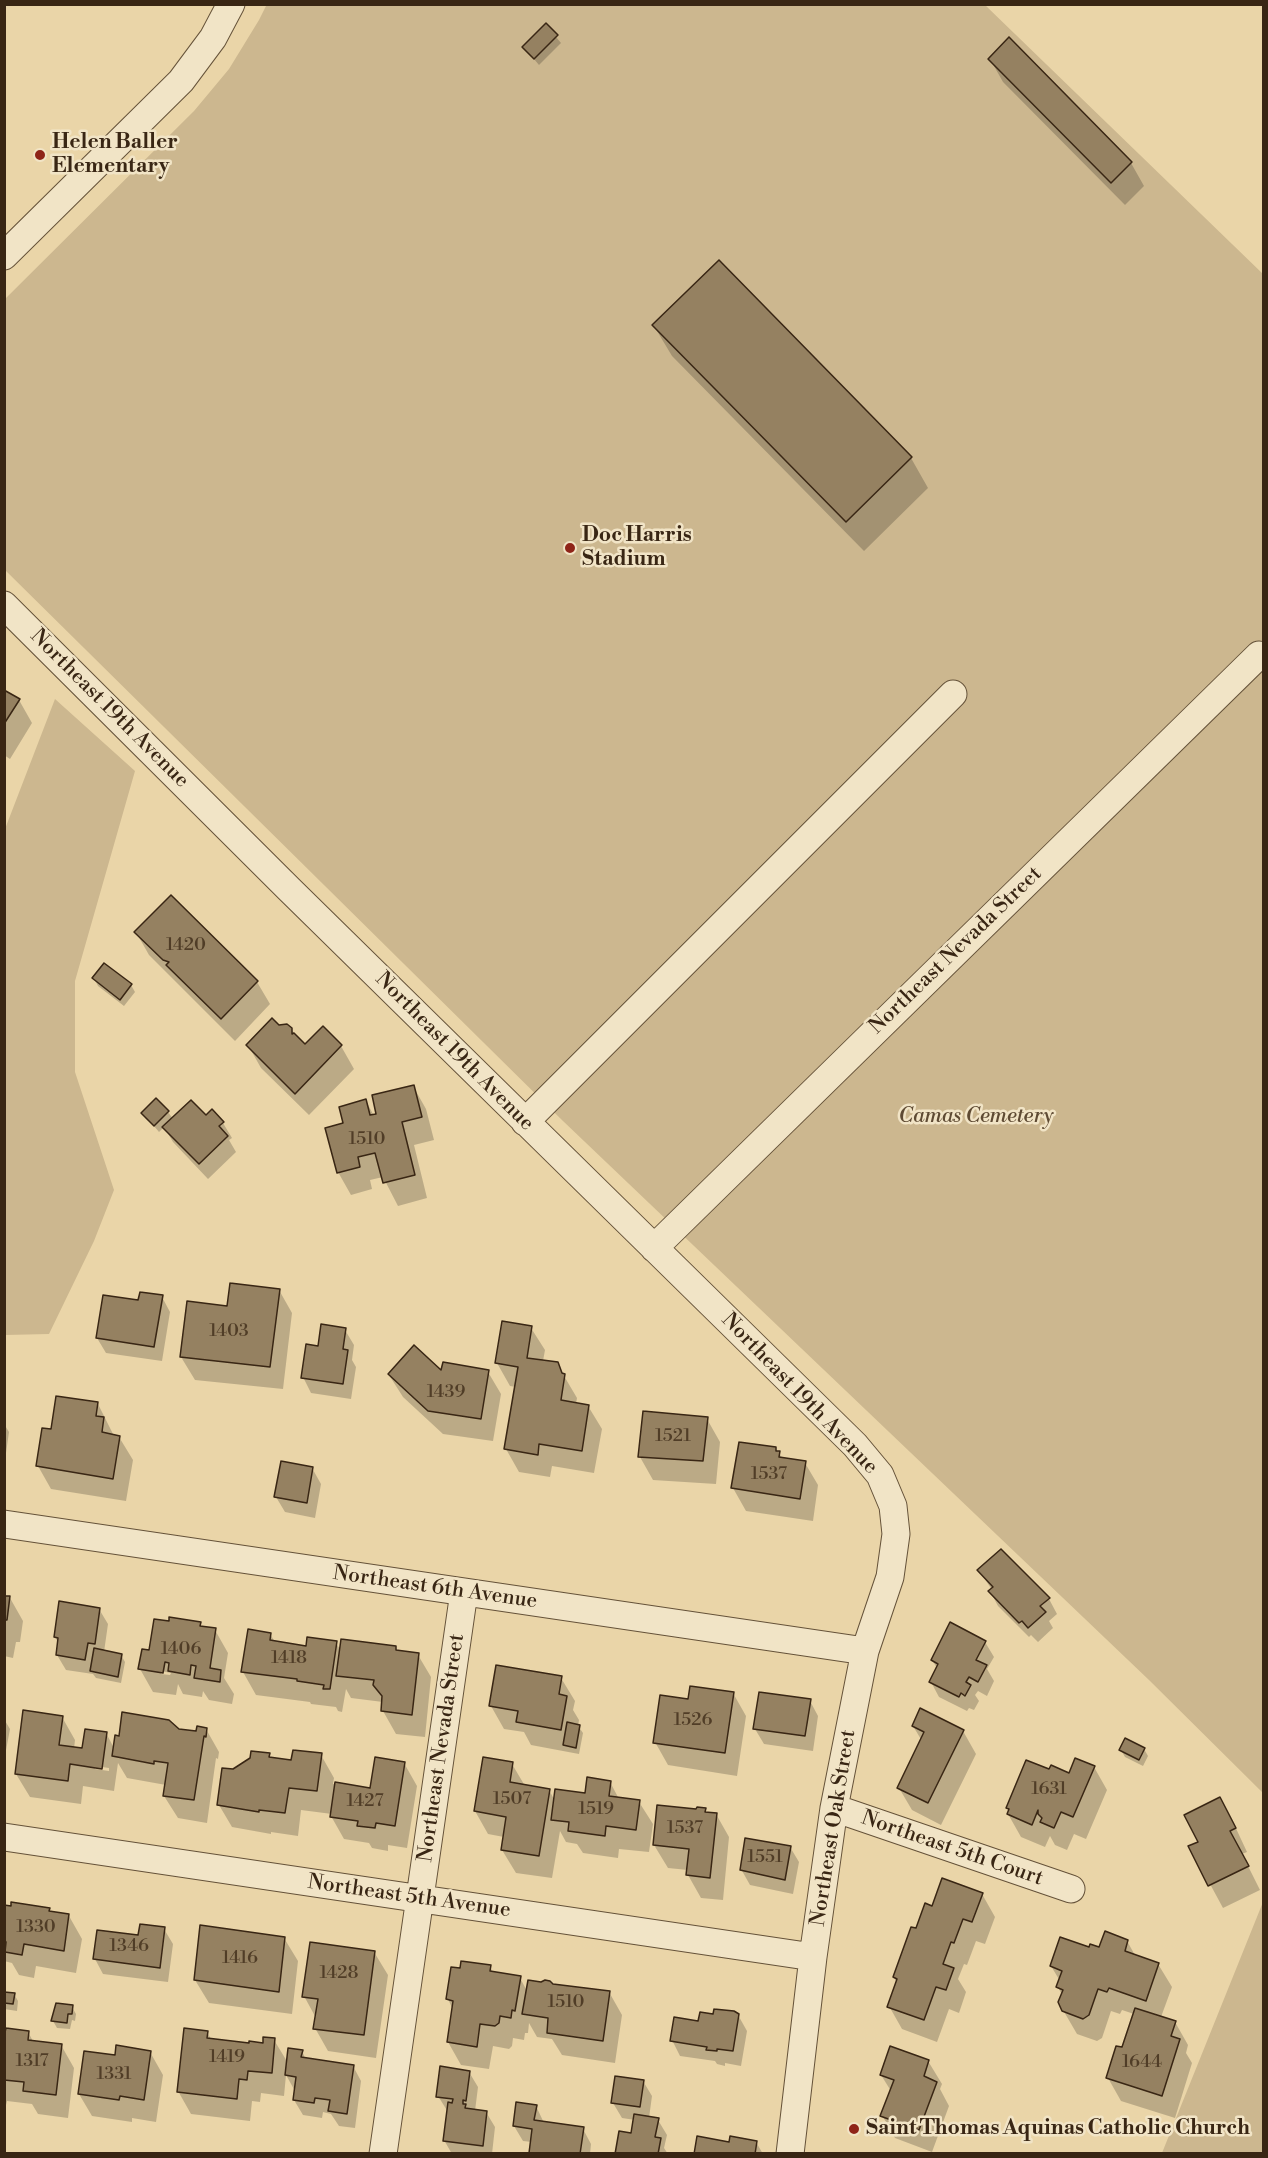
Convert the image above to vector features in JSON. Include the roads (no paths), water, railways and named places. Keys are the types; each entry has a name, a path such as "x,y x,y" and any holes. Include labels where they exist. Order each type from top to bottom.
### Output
{"street":[{"path":"4,256 181,81 213,38 231,4"},
{"name":"Northeast 19th Avenue","path":"4,605 525,1122 855,1445 880,1475 892,1506"},
{"name":"Northeast Nevada Street","path":"654,1248 1259,655"},
{"path":"525,1122 953,694"},
{"name":"Northeast Oak Street","path":"790,2154 813,1957 834,1808 865,1651 890,1577 896,1534 892,1506"},
{"name":"Northeast 6th Avenue","path":"4,1524 865,1651"},
{"name":"Northeast Nevada Street","path":"383,2154 464,1592"},
{"name":"Northeast 5th Court","path":"834,1808 1071,1889"},
{"name":"Northeast 5th Avenue","path":"4,1837 813,1957"}],"place":[{"name":"Helen Baller Elementary","path":"40,155"},
{"name":"Doc Harris Stadium","path":"570,548"},
{"name":"Saint Thomas Aquinas Catholic Church","path":"854,2129"}],"park label":[{"name":"Camas Cemetery","path":"976,1117"}]}
